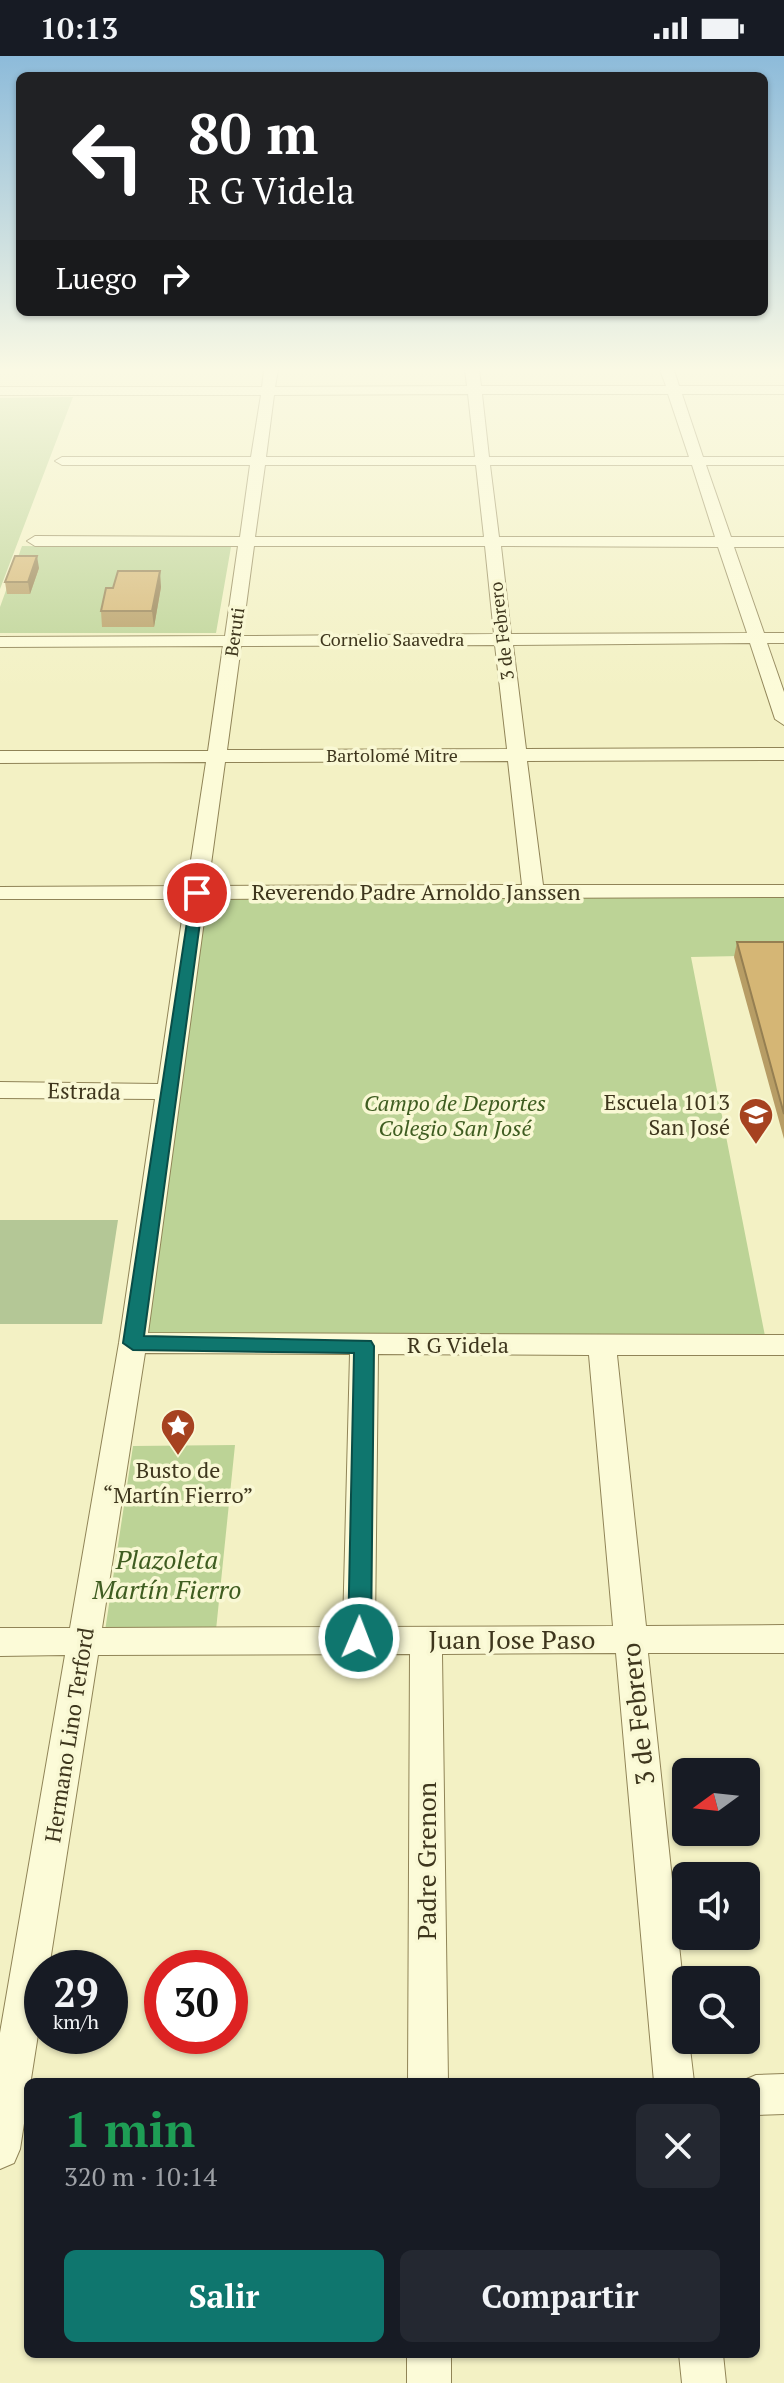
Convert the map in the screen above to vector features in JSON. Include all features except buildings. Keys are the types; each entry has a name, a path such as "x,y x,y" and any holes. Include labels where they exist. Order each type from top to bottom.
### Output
{"street":[{"name":"Beruti","path":"197,893 257,479"},
{"name":"3 de Febrero","path":"485,479 533,892"},
{"path":"703,479 784,719"},
{"path":"35,541 784,542"},
{"name":"Cornelio Saavedra","path":"0,642 784,638"},
{"name":"Bartolomé Mitre","path":"0,757 784,754"},
{"name":"Reverendo Padre Arnoldo Janssen","path":"0,893 784,891"},
{"name":"Hermano Lino Terford","path":"0,2149 12,2102 133,1343 197,893"},
{"name":"Estrada","path":"0,1090 169,1092"},
{"name":"R G Videla","path":"133,1343 784,1345"},
{"name":"3 de Febrero","path":"602,1345 674,2078"},
{"path":"359,1638 364,1346"},
{"name":"Juan Jose Paso","path":"0,1642 359,1638 784,1639"},
{"name":"Padre Grenon","path":"426,1640 428,2078"},
{"path":"760,2095 784,2094"},
{"path":"429,2358 429,2383"},
{"path":"701,2358 704,2383"}],"green space":[{"path":"0,479 42,479 0,589"},
{"path":"22,546 231,547 216,633 0,633 0,607"},
{"name":"Campo de Deportes Colegio San José","path":"784,891 784,955 691,957 765,1336 133,1343 197,893"},
{"path":"0,1220 118,1220 102,1324 0,1324"},
{"name":"Plazoleta Martín Fierro","path":"235,1445 216,1630 105,1631 133,1446"}],"place":[{"name":"Escuela 1013 San José","path":"756,1146"},
{"name":"Busto de “Martín Fierro”","path":"178,1457"}],"route":[{"path":"197,893 133,1343 364,1346 359,1638"}]}
